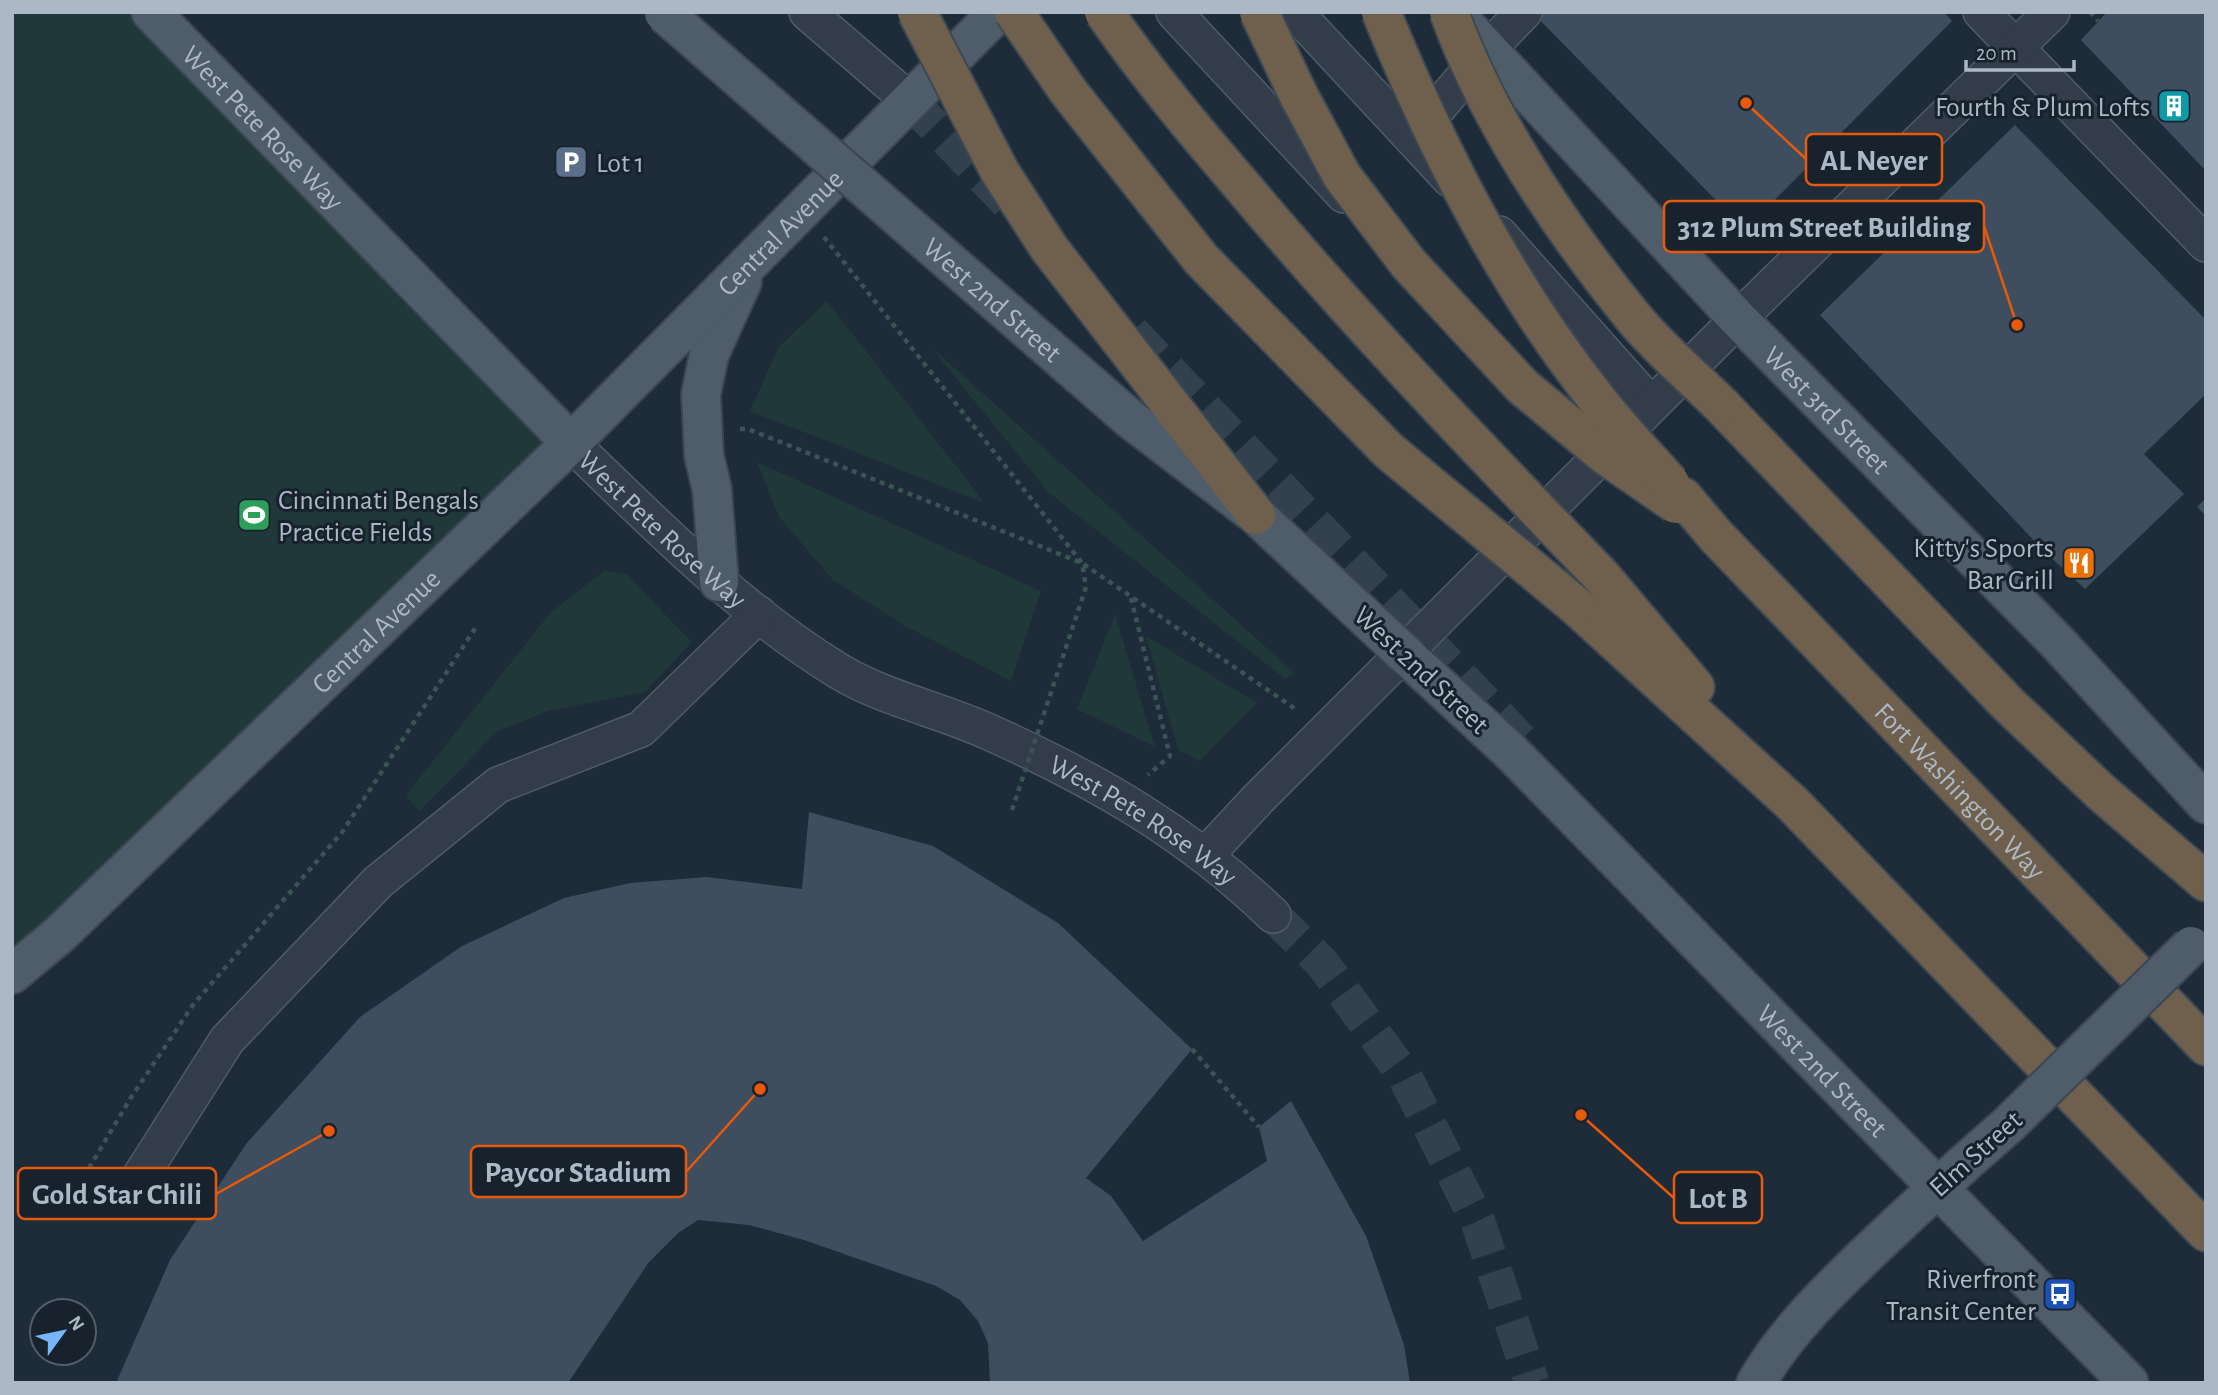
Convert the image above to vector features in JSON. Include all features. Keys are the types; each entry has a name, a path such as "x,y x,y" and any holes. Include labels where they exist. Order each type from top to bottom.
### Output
{"highway":[{"path":"917,12 1000,173 1049,248 1256,515"},
{"path":"1014,12 1068,91 1201,259 1389,451 1575,605 1793,804 2206,1231"},
{"path":"1104,12 1147,74 1293,247 1603,578 1793,804"},
{"path":"1259,12 1299,96 1342,176 1408,263 1522,386 1605,455 1679,501"},
{"path":"1381,12 1416,97 1466,200 1516,282 1596,398 1679,501"},
{"path":"1451,12 1475,76 1507,135 1559,219 1634,318 2008,704 2101,792 2206,882"},
{"name":"Fort Washington Way","path":"1679,501 2206,1046"}],"main road":[{"name":"West Pete Rose Way","path":"152,12 571,443"},
{"name":"Central Avenue","path":"12,974 60,934 571,443 759,250 998,12"},
{"name":"West 3rd Street","path":"1451,12 1738,319 2057,642 2206,804"},
{"name":"West 2nd Street","path":"663,13 1129,418 1256,515 1511,752 2129,1383"},
{"path":"719,582 712,489 704,456 701,394 709,355 759,250"},
{"name":"Elm Street","path":"1756,1383 1771,1357 1831,1288 1937,1187 2008,1125 2199,939"}],"street":[{"path":"807,12 910,101"},
{"path":"1174,12 1585,456 1644,397 1413,137 1295,12"},
{"path":"1413,137 1524,12"},
{"path":"1981,12 2206,244"},
{"path":"1205,856 1738,319 2052,12"},
{"name":"West Pete Rose Way","path":"571,443 719,582 759,614 849,676 881,692 987,731 1123,800 1165,825 1273,915"},
{"path":"138,1180 227,1040 378,882 498,785 641,729 759,614"}],"path":[{"path":"2090,12 2098,21"},
{"path":"801,208 1082,563 1086,587 1012,810"},
{"path":"737,429 748,429 1082,563 1328,730"},
{"path":"1123,800 1170,756 1131,598"},
{"path":"89,1168 130,1099 193,1005 343,831 476,627"},
{"path":"1192,1049 1259,1128"}],"green space":[{"name":"Cincinnati Bengals Practice Fields","path":"12,12 151,12 571,443 12,974"},
{"path":"827,301 985,503 750,411 778,348"},
{"path":"929,345 1295,673 1285,679 1048,492"},
{"path":"757,462 1041,591 1011,681 905,626 833,580 779,517"},
{"path":"604,571 626,574 692,642 645,692 548,711 498,731 419,812 406,795 550,613"},
{"path":"1115,614 1155,747 1077,709"},
{"path":"1146,636 1257,703 1200,761 1178,750"}],"building":[{"path":"1532,12 1944,12 1952,21 1745,230"},
{"name":"Fourth & Plum Lofts","path":"2107,12 2206,12 2206,171 2081,40"},
{"path":"2015,125 2206,320 2206,394 2144,454 2184,494 2085,589 2043,550 1820,315"},
{"path":"2206,498 2206,516 2197,507"},
{"path":"809,812 933,846 1058,923 1192,1049 1086,1178 1111,1196 1143,1241 1267,1161 1259,1127 1291,1101 1366,1236 1404,1345 1410,1383 990,1383 988,1343 978,1321 960,1300 936,1286 804,1240 749,1225 698,1220 678,1233 649,1262 568,1383 116,1383 170,1260 246,1144 360,1017 462,946 564,898 630,883 707,877 802,889"}],"tunnel":[{"path":"910,101 1011,206"},
{"path":"1132,332 1521,740"},
{"path":"1273,915 1322,963 1404,1075 1478,1222 1532,1383"}],"place":[{"name":"AL Neyer","path":"1746,103"},
{"name":"Fourth & Plum Lofts","path":"2174,106"},
{"name":"Lot 1","path":"571,162"},
{"name":"312 Plum Street Building","path":"2017,325"},
{"name":"Cincinnati Bengals Practice Fields","path":"254,515"},
{"name":"Kitty's Sports Bar Grill","path":"2079,563"},
{"name":"Paycor Stadium","path":"760,1089"},
{"name":"Lot B","path":"1581,1115"},
{"name":"Gold Star Chili","path":"329,1131"},
{"name":"Riverfront Transit Center","path":"2060,1294"}]}
